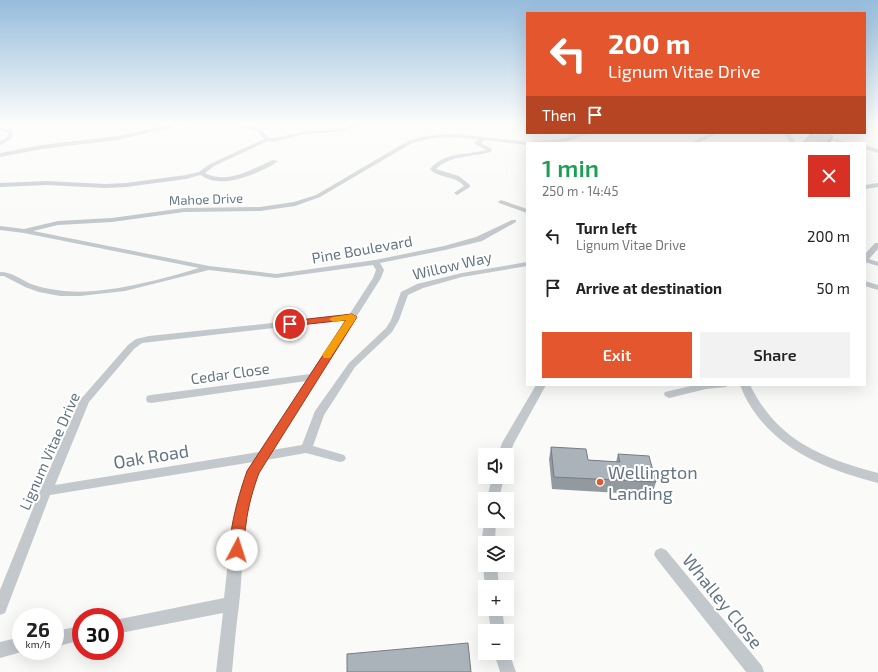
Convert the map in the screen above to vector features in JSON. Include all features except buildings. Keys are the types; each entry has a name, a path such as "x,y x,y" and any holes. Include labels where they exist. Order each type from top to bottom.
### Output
{"street":[{"path":"0,185 47,183 99,186 126,185 186,177 201,173 212,165 237,154"},
{"name":"Mahoe Drive","path":"24,231 58,223 112,220 176,211 252,210 285,206 318,196 389,154"},
{"path":"457,193 467,188 468,186 464,180 439,173 434,169 438,164 451,158 471,154"},
{"path":"201,173 205,176 230,179 246,174 275,161"},
{"path":"866,187 878,185"},
{"path":"501,202 526,211"},
{"name":"Pine Boulevard","path":"0,228 24,231 209,268 276,276 375,262 445,248 479,239 514,222"},
{"path":"866,258 878,245"},
{"path":"866,259 878,264"},
{"path":"224,672 239,524 247,488 253,471 380,271 380,266 375,262"},
{"name":"Willow Way","path":"306,449 319,414 352,365 388,330 395,320 404,294 420,286 462,275 526,264"},
{"name":"Pine Boulevard","path":"0,274 6,274 42,290 59,293 86,294 175,278 209,268"},
{"path":"866,283 878,288"},
{"name":"Lignum Vitae Drive","path":"0,608 46,491 85,400 131,347 139,341 149,339 352,317"},
{"name":"Cedar Close","path":"151,399 312,377"},
{"path":"506,448 540,386"},
{"path":"669,394 716,386"},
{"path":"745,386 751,401 762,417 792,445 832,463 878,478"},
{"path":"261,457 306,449 340,458"},
{"name":"Oak Road","path":"46,491 261,457"},
{"name":"Whalley Close","path":"661,554 756,672"},
{"path":"124,625 232,604"},
{"path":"0,650 12,647"},
{"path":"504,660 508,672"}],"slow traffic":[{"path":"327,355 352,317 333,319"}],"place":[{"name":"Wellington Landing","path":"600,482"}],"route":[{"path":"237,550 239,524 247,488 253,471 312,377 352,317 290,324"}]}
